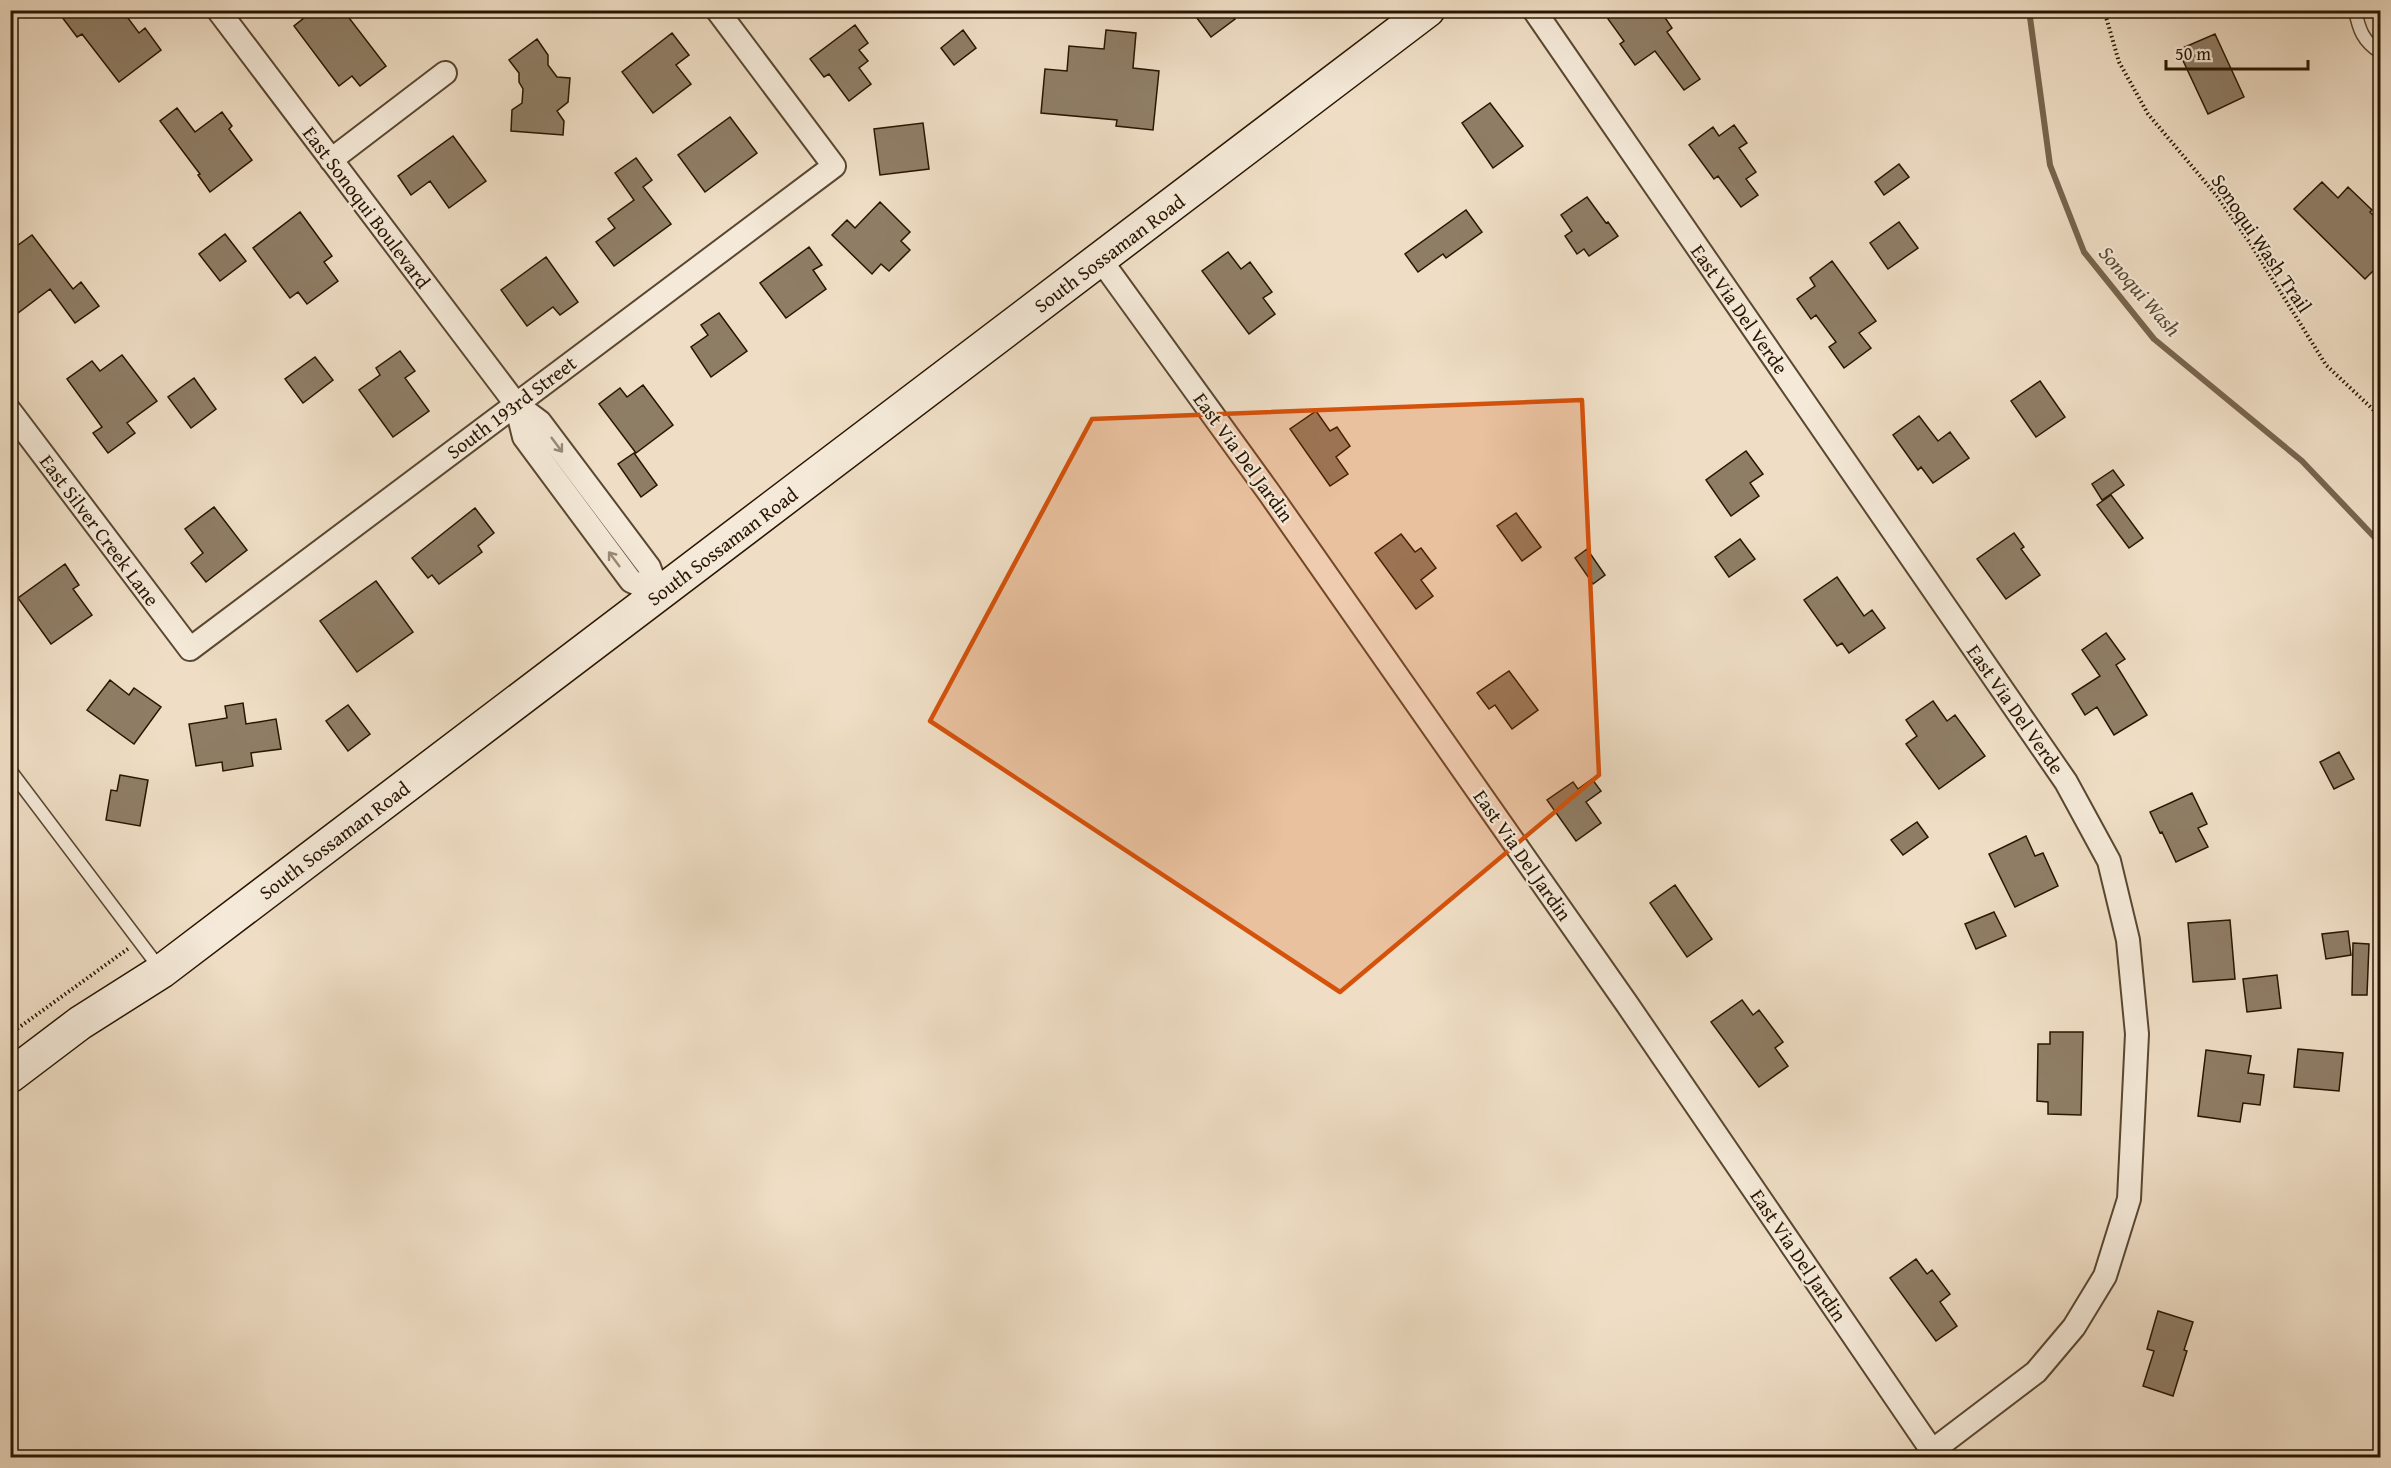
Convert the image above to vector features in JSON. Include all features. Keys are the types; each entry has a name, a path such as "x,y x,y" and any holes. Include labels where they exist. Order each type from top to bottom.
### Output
{"main road":[{"name":"South Sossaman Road","path":"10,1076 80,1023 162,971 1428,10"}],"street":[{"name":"East Sonoqui Boulevard","path":"218,10 516,404 524,437 631,581 659,594"},
{"name":"South 193rd Street","path":"190,649 834,166 717,10"},
{"name":"East Via Del Verde","path":"1534,10 2066,782 2109,861 2127,940 2137,1034 2129,1199 2105,1276 2074,1327 2036,1372 1935,1454"},
{"path":"331,160 445,73"},
{"name":"East Via Del Jardin","path":"1101,259 1284,513 1620,994 1935,1454"},
{"name":"East Silver Creek Lane","path":"10,411 190,649"}],"lane":[{"path":"2355,10 2359,30 2380,52"},
{"path":"10,770 162,971"}],"path":[{"name":"Sonoqui Wash Trail","path":"2104,10 2119,62 2148,114 2223,205 2250,243 2326,365 2380,416"},
{"path":"10,1034 139,941"}],"highlighted area":[{"path":"1582,400 1599,775 1340,992 930,721 1092,419"}],"building":[{"path":"70,10 122,10 139,33 145,28 161,50 119,82 82,34 77,37 62,17"},
{"path":"314,10 343,10 386,66 360,86 352,76 339,86 294,26"},
{"path":"1191,10 1228,10 1235,19 1211,37"},
{"path":"1620,10 1660,10 1672,28 1667,32 1700,79 1684,90 1655,51 1635,65 1620,44 1624,41 1608,19"},
{"path":"855,25 868,43 859,50 868,61 859,68 871,84 849,101 829,74 824,77 810,59"},
{"path":"963,30 976,48 954,65 941,48"},
{"path":"1106,30 1136,33 1133,68 1159,71 1153,130 1116,126 1117,120 1041,113 1045,69 1067,71 1069,46 1104,49"},
{"path":"672,33 689,55 676,65 691,84 653,113 622,72"},
{"path":"2215,34 2244,97 2208,114 2178,50"},
{"path":"537,39 548,55 548,65 557,77 570,78 568,102 557,111 564,121 563,135 511,131 512,110 522,103 523,89 519,82 519,73 509,60"},
{"path":"1490,103 1523,146 1493,168 1462,123"},
{"path":"177,108 195,132 222,112 232,126 229,129 252,160 210,192 198,175 200,174 160,121"},
{"path":"730,117 757,153 705,192 678,155"},
{"path":"923,123 929,169 880,175 874,129"},
{"path":"1734,125 1747,143 1739,148 1756,172 1746,179 1758,195 1741,207 1718,176 1714,179 1689,145 1713,127 1719,136"},
{"path":"453,136 486,181 449,208 430,181 411,195 398,176"},
{"path":"636,158 652,180 643,187 671,224 614,266 596,242 615,228 608,219 634,200 615,173"},
{"path":"1899,164 1909,177 1884,195 1875,182"},
{"path":"2322,182 2338,198 2348,187 2372,210 2370,212 2380,222 2380,264 2365,279 2294,209"},
{"path":"1587,197 1618,236 1589,256 1584,249 1577,254 1565,236 1572,231 1561,215"},
{"path":"880,202 910,232 901,241 910,250 889,271 881,264 872,274 832,235 847,220 855,228"},
{"path":"1466,210 1482,232 1446,258 1443,254 1418,272 1405,254"},
{"path":"300,212 332,256 324,262 338,281 307,304 298,292 290,298 253,248"},
{"path":"1899,222 1918,248 1888,269 1870,243"},
{"path":"225,234 246,261 220,281 199,254"},
{"path":"32,235 73,289 81,282 99,306 75,323 50,289 10,319 10,251"},
{"path":"809,247 822,265 813,270 826,289 786,318 760,283"},
{"path":"1228,252 1241,269 1250,262 1272,292 1263,298 1275,314 1249,334 1202,271"},
{"path":"546,257 578,302 560,315 553,307 527,326 501,290"},
{"path":"1832,261 1876,321 1859,333 1871,348 1844,368 1829,347 1836,342 1816,315 1811,319 1797,299 1815,286 1810,278"},
{"path":"719,313 747,351 711,377 691,347 708,335 701,325"},
{"path":"400,351 415,371 405,378 429,411 393,437 359,390 380,375 376,368"},
{"path":"122,355 157,401 127,423 135,433 108,453 93,433 102,427 67,379 92,361 100,371"},
{"path":"315,357 333,380 303,403 285,379"},
{"path":"194,378 216,409 191,428 168,397"},
{"path":"2040,381 2065,417 2036,437 2011,401"},
{"path":"643,385 673,425 636,453 599,404 620,388 627,397"},
{"path":"1316,411 1330,431 1337,427 1350,446 1336,457 1348,474 1330,486 1290,429"},
{"path":"1919,416 1938,441 1950,432 1969,458 1933,483 1921,467 1918,470 1893,435"},
{"path":"1746,451 1763,474 1750,483 1759,496 1731,516 1706,480"},
{"path":"634,453 657,485 641,497 618,464"},
{"path":"2113,470 2124,485 2102,500 2092,484"},
{"path":"2111,495 2143,538 2129,548 2097,505"},
{"path":"214,507 247,550 206,582 191,563 203,553 185,529"},
{"path":"475,508 494,533 478,546 482,552 439,584 432,575 428,578 412,558"},
{"path":"1516,513 1541,547 1522,561 1497,526"},
{"path":"2014,533 2024,547 2021,549 2040,575 2006,599 1977,559"},
{"path":"1401,534 1415,552 1421,548 1436,568 1421,580 1433,596 1416,609 1375,553"},
{"path":"1740,539 1755,559 1729,577 1715,557"},
{"path":"1587,549 1605,575 1593,584 1575,558"},
{"path":"65,564 79,585 73,589 92,615 51,644 18,598"},
{"path":"1837,577 1864,616 1872,610 1885,628 1849,653 1842,643 1837,646 1804,600"},
{"path":"376,581 413,632 357,672 320,621"},
{"path":"2106,633 2125,659 2116,665 2147,715 2114,735 2097,707 2085,715 2072,694 2100,676 2082,650"},
{"path":"1509,671 1538,710 1512,729 1495,705 1489,709 1477,693"},
{"path":"110,680 129,695 134,688 161,707 134,744 87,710"},
{"path":"1933,701 1947,721 1955,715 1985,756 1939,789 1906,744 1917,736 1906,720"},
{"path":"243,703 246,724 276,719 281,749 251,753 253,766 223,771 222,762 196,766 189,724 227,718 225,706"},
{"path":"348,705 370,734 348,751 326,721"},
{"path":"2339,752 2354,779 2334,789 2320,762"},
{"path":"120,775 148,780 140,826 106,820 111,790 117,791"},
{"path":"1592,779 1601,791 1586,802 1601,823 1576,841 1547,800 1573,782 1578,789"},
{"path":"2192,793 2207,824 2198,828 2208,847 2176,862 2150,812"},
{"path":"1917,822 1928,837 1903,855 1891,840"},
{"path":"2026,836 2035,856 2043,853 2058,886 2015,907 1989,854"},
{"path":"1675,885 1712,939 1687,957 1650,903"},
{"path":"1994,912 2006,936 1976,949 1965,924"},
{"path":"2230,920 2235,979 2193,982 2188,923"},
{"path":"2348,931 2351,955 2326,959 2322,934"},
{"path":"2353,943 2369,944 2367,995 2352,995"},
{"path":"2277,975 2281,1008 2247,1012 2243,979"},
{"path":"1742,1000 1753,1015 1759,1010 1783,1042 1775,1048 1788,1066 1759,1087 1711,1022"},
{"path":"2050,1032 2083,1032 2081,1115 2048,1114 2048,1102 2037,1101 2038,1044 2050,1044"},
{"path":"2298,1049 2343,1053 2339,1091 2294,1087"},
{"path":"2206,1050 2251,1056 2248,1073 2264,1075 2260,1105 2243,1103 2240,1122 2198,1116"},
{"path":"1916,1259 1927,1274 1932,1270 1950,1294 1940,1302 1957,1326 1936,1341 1890,1278"},
{"path":"2158,1311 2193,1322 2173,1396 2143,1386 2154,1351 2147,1349"}],"waterway":[{"name":"Sonoqui Wash","path":"2029,10 2050,165 2084,252 2154,339 2302,461 2380,543"}]}
